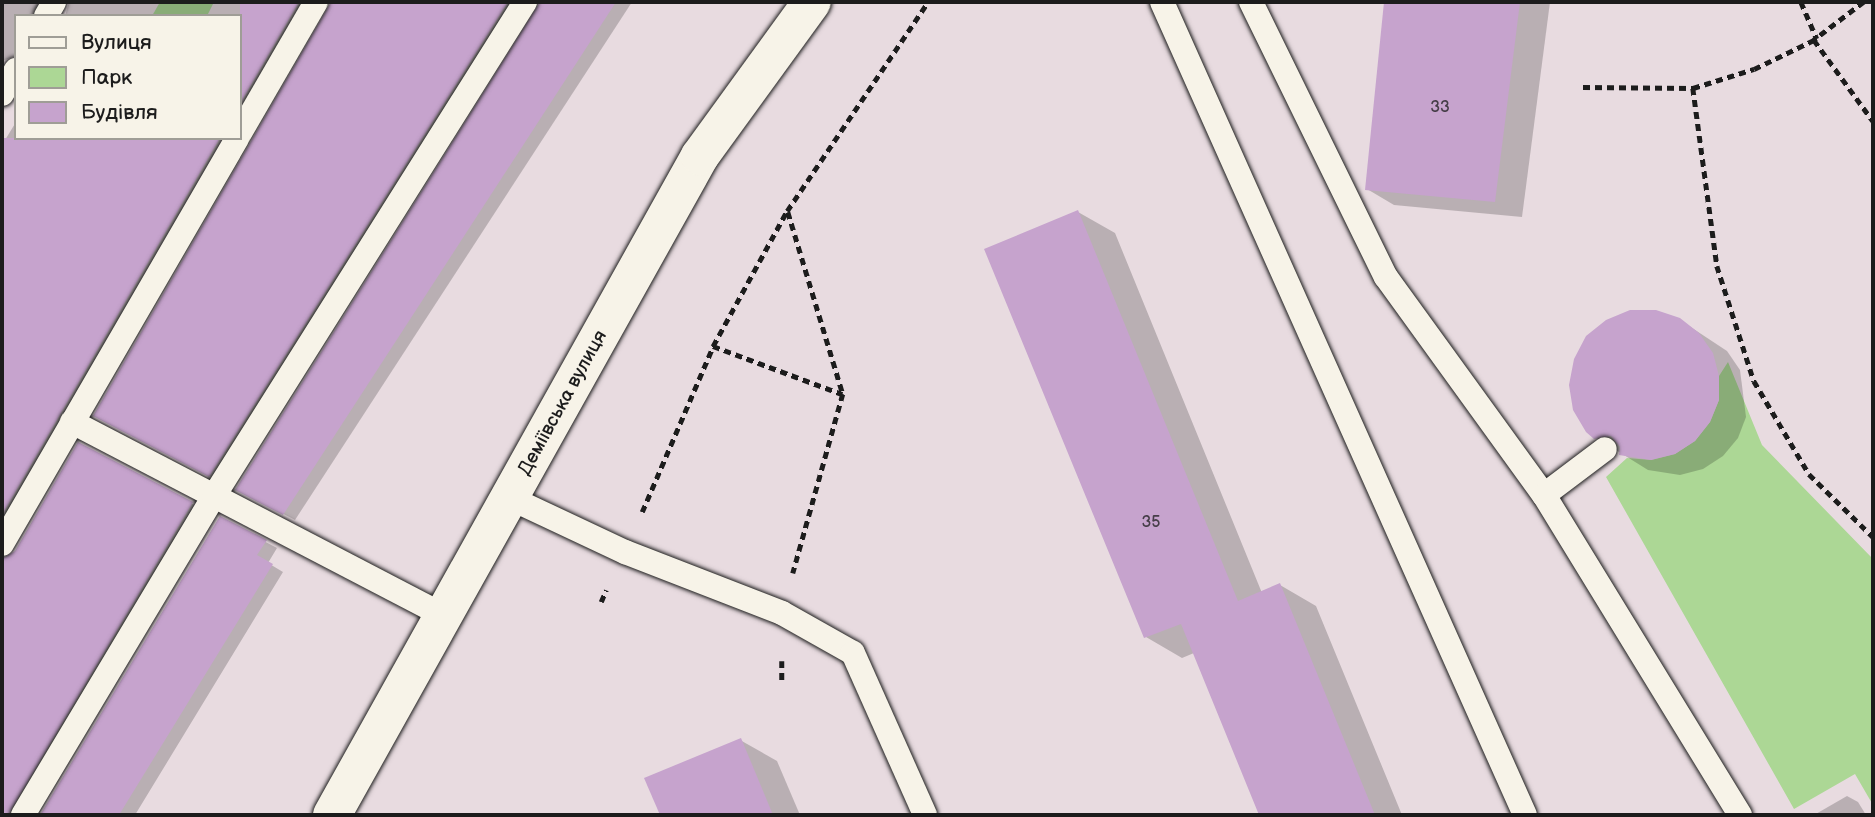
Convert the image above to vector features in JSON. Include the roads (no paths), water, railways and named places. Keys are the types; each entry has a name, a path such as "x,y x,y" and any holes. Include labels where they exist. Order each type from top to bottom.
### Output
{"street":[{"name":"Деміївська вулиця","path":"332,815 701,156 812,2"}],"lane":[{"path":"242,130 316,2"},
{"path":"23,815 214,496 525,2"},
{"path":"1162,2 1525,815"},
{"path":"1251,2 1386,277 1544,495 1740,815"},
{"path":"2,94 14,73"},
{"path":"2,544 236,140"},
{"path":"72,422 442,615"},
{"path":"1544,495 1605,449"},
{"path":"510,498 625,552 782,613 853,653 925,815"}]}
